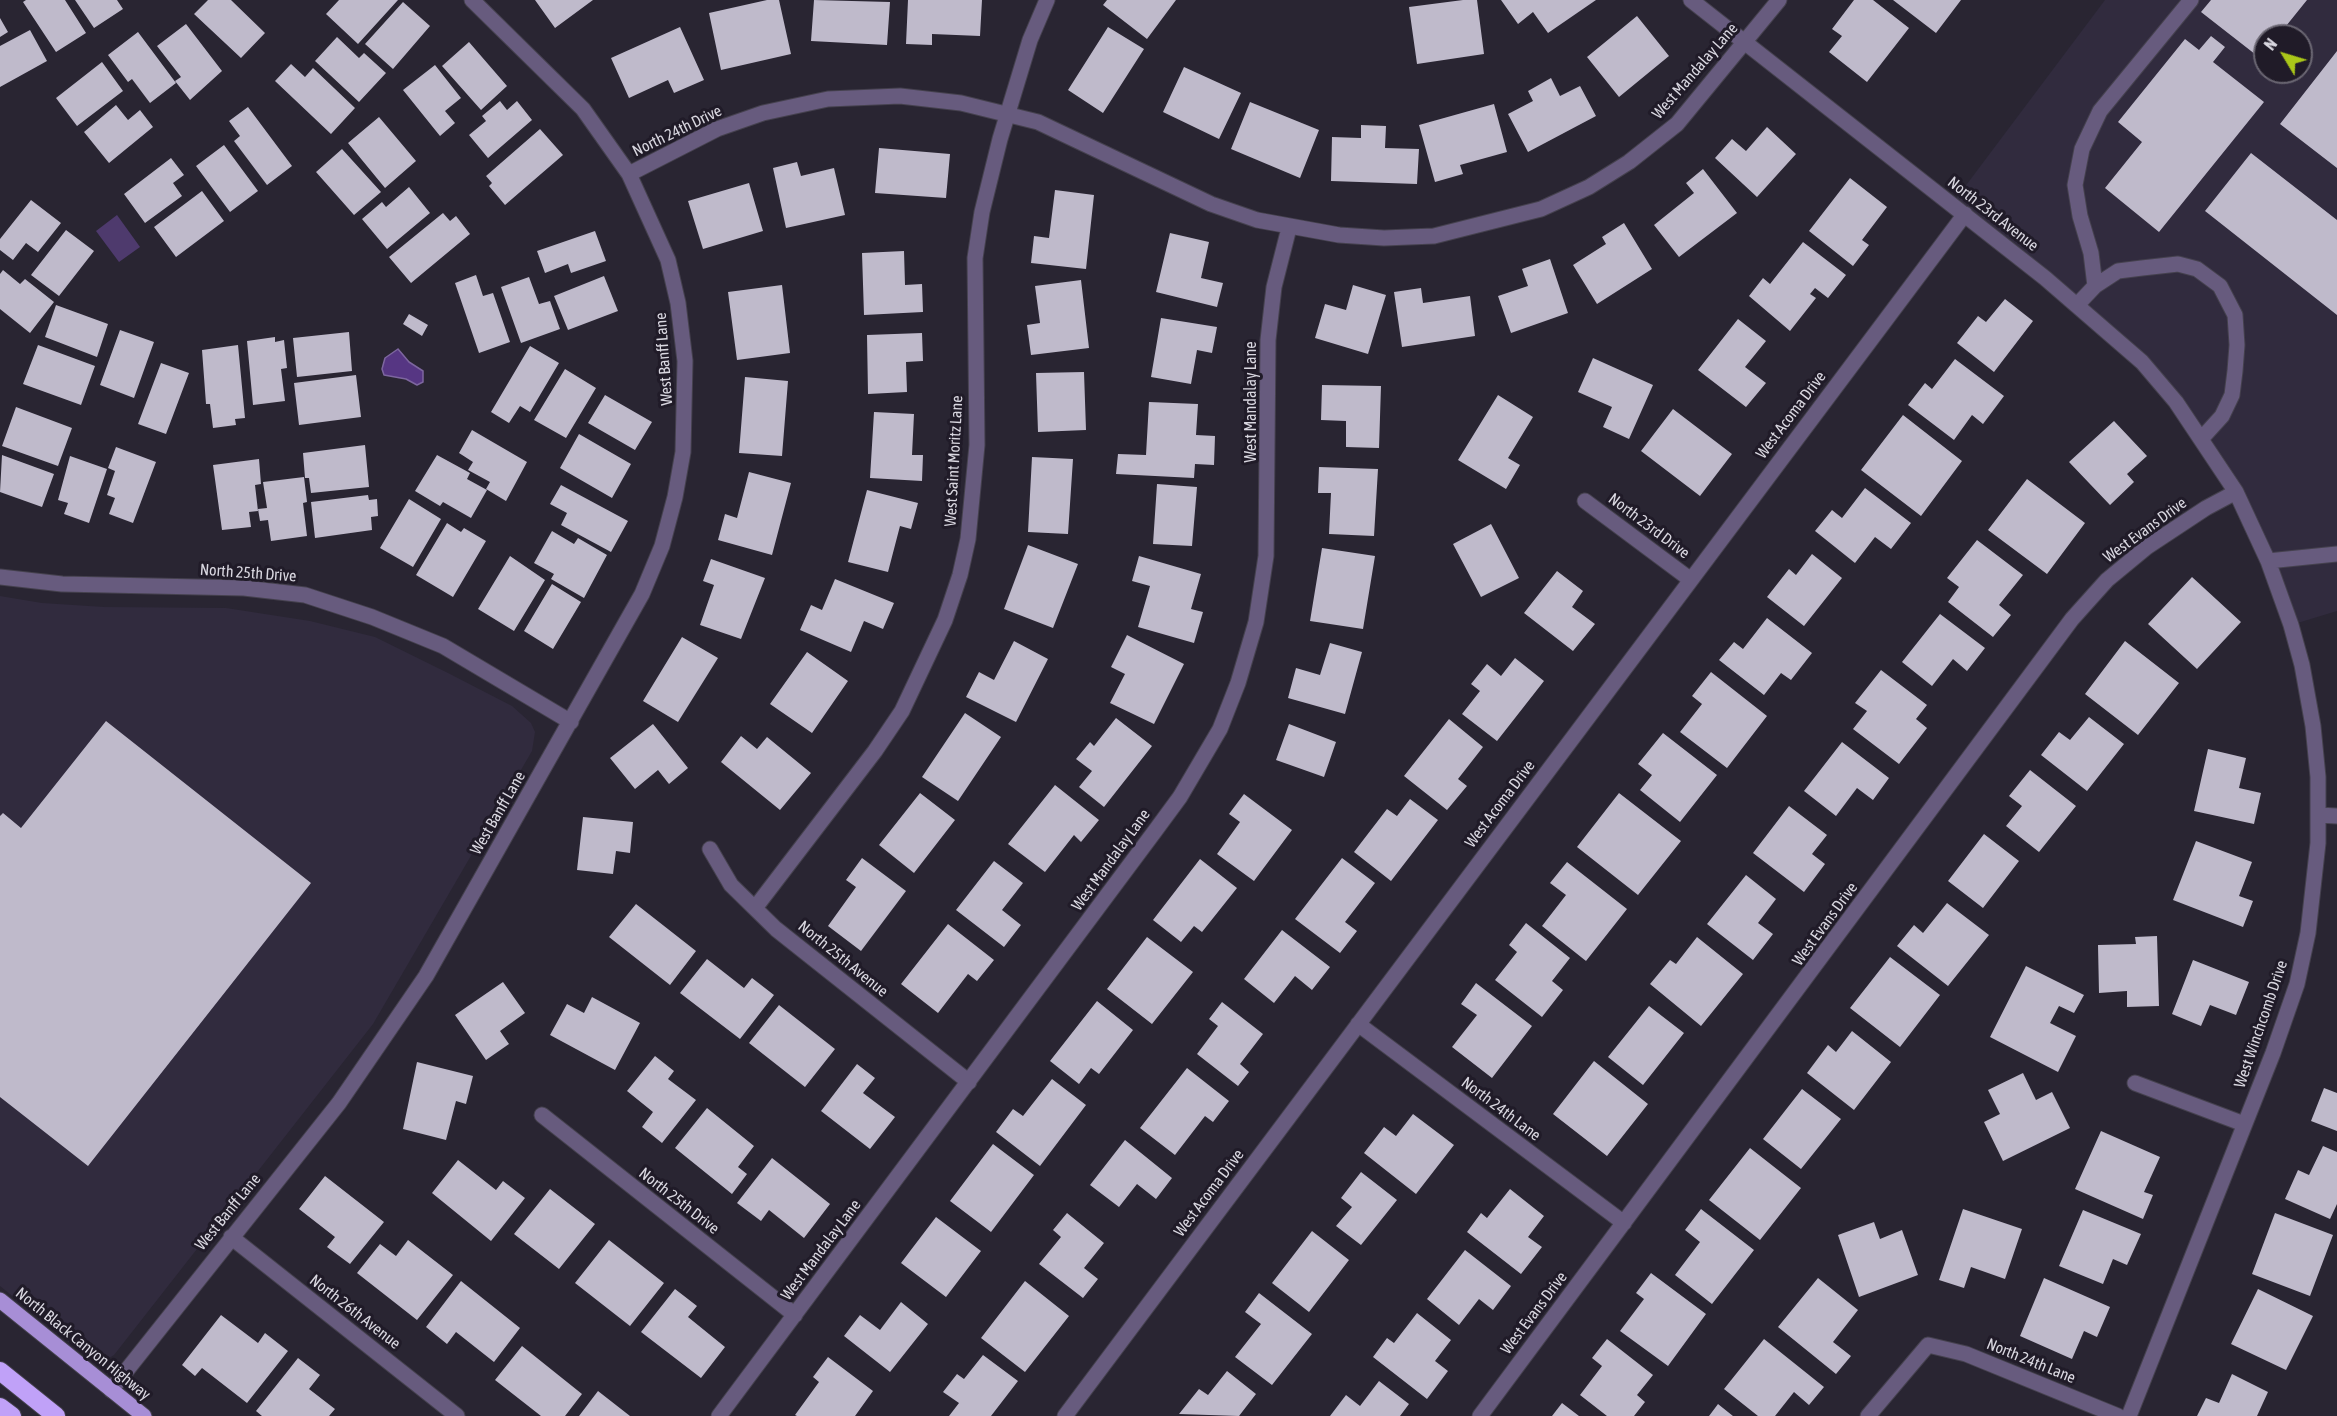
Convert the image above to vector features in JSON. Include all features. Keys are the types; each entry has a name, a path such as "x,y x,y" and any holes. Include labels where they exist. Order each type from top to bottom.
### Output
{"highway":[{"path":"0,1371 56,1416"},
{"path":"0,1407 12,1416"}],"main road":[{"name":"North Black Canyon Highway","path":"0,1300 144,1416"}],"street":[{"name":"North 24th Drive","path":"472,0 583,109 629,174 717,129 764,113 828,99 900,96 961,103 1008,113"},
{"name":"West Saint Moritz Lane","path":"755,908 868,760 902,711 945,620 960,575 968,539 977,445 975,258 982,212 1008,113 1030,40 1047,0"},
{"name":"North 23rd Avenue","path":"1691,0 1965,214 2077,305 2142,362 2176,402 2236,492"},
{"name":"West Mandalay Lane","path":"1008,113 1038,122 1212,204 1257,220 1289,228 1361,237 1434,236 1541,209 1589,187 1629,162 1677,124 1779,0"},
{"path":"2095,286 2091,253 2080,216 2075,185 2082,149 2100,111 2191,0"},
{"name":"West Banff Lane","path":"111,1390 339,1103 388,1034 426,976 642,594 658,556 675,497 683,452 685,361 678,303 668,260 629,174"},
{"name":"West Acoma Drive","path":"1065,1416 1965,214"},
{"name":"West Mandalay Lane","path":"719,1416 1180,797 1220,729 1238,683 1256,622 1266,556 1269,495 1268,340 1274,287 1289,228"},
{"path":"2077,305 2095,286 2118,271 2178,264 2197,269 2220,286 2235,315 2237,345 2233,387 2222,416 2202,438"},
{"name":"West Winchcomb Drive","path":"2129,1416 2297,984 2308,933 2319,815 2313,726 2302,665 2291,625 2268,561 2236,492"},
{"name":"West Evans Drive","path":"1480,1416 2072,619 2107,580 2147,547 2206,508 2236,492"},
{"name":"North 23rd Drive","path":"1585,501 1691,580"},
{"path":"2268,561 2337,554"},
{"name":"North 25th Drive","path":"1,582 244,588 305,595 372,616 443,646 571,722"},
{"path":"2319,815 2337,816"},
{"name":"North 25th Avenue","path":"710,849 731,885 776,929 969,1082"},
{"name":"North 24th Lane","path":"1358,1024 1624,1223"},
{"path":"2134,1083 2244,1124"},
{"name":"North 25th Drive","path":"542,1115 795,1315"},
{"name":"North 26th Avenue","path":"231,1237 457,1416"},
{"name":"North 24th Lane","path":"1868,1416 1928,1345 1966,1354 2118,1416"}],"shaded area":[{"path":"2105,0 2337,0 2337,611 2291,625 2268,561 2176,402 1952,204"},
{"path":"117,215 140,247 119,262 96,231"},
{"path":"398,349 409,362 423,371 423,382 417,385 406,379 384,375 382,369 385,358"},
{"path":"0,596 42,603 104,607 226,608 310,621 375,637 512,706 531,723 535,732 532,751 373,1024 114,1355 104,1361 86,1356 0,1286"}],"building":[{"path":"26,0 65,0 86,33 56,52 23,2"},
{"path":"75,0 117,0 123,9 94,28"},
{"path":"208,0 231,0 265,33 241,58 194,14"},
{"path":"339,0 398,0 358,44 326,14"},
{"path":"535,0 593,0 555,28"},
{"path":"767,0 779,0 791,54 721,70 709,13"},
{"path":"814,0 890,2 887,45 811,41"},
{"path":"908,0 982,0 980,36 932,34 932,45 906,44"},
{"path":"1107,0 1176,0 1147,39 1103,5"},
{"path":"1477,0 1484,54 1417,64 1409,7"},
{"path":"1501,0 1596,0 1548,33 1533,12 1518,24"},
{"path":"1854,0 1873,0 1909,28 1867,82 1829,52 1842,36 1832,29"},
{"path":"1893,0 1961,0 1936,33"},
{"path":"2211,0 2307,0 2288,24 2253,24 2253,53 2201,12"},
{"path":"403,2 430,26 393,69 365,44"},
{"path":"1637,16 1669,56 1619,97 1587,57"},
{"path":"0,18 8,32 0,37"},
{"path":"186,24 222,71 190,100 175,81 181,77 157,46"},
{"path":"680,27 704,80 674,93 668,80 629,98 611,58"},
{"path":"1108,27 1144,49 1103,113 1068,90"},
{"path":"30,30 47,61 0,87 0,46"},
{"path":"138,32 176,83 150,103 132,79 128,82 108,55"},
{"path":"2211,36 2225,47 2213,62 2264,102 2159,232 2105,188 2142,142 2118,122 2185,39 2199,50"},
{"path":"337,37 359,58 364,53 386,73 359,102 315,61"},
{"path":"469,42 507,86 481,110 442,66"},
{"path":"2337,51 2337,168 2280,124"},
{"path":"102,62 123,91 77,126 56,98"},
{"path":"291,64 305,77 313,68 355,108 331,134 275,81"},
{"path":"435,65 461,98 445,111 455,123 440,136 403,90"},
{"path":"1184,67 1241,93 1219,139 1163,112"},
{"path":"1551,78 1560,96 1580,86 1596,116 1528,152 1508,114 1533,101 1528,91"},
{"path":"500,101 507,110 517,101 532,120 488,158 469,135 486,121 482,116"},
{"path":"1250,102 1319,130 1300,178 1231,149"},
{"path":"1494,104 1507,152 1460,165 1463,174 1435,182 1419,125"},
{"path":"116,105 128,120 140,110 153,127 109,163 84,132"},
{"path":"248,107 292,166 267,185 234,141 240,136 229,121"},
{"path":"379,117 416,161 385,188 348,143"},
{"path":"1361,125 1386,126 1385,148 1419,149 1417,184 1331,181 1332,137 1361,138"},
{"path":"1767,127 1796,154 1757,197 1715,158 1732,139 1746,151"},
{"path":"540,129 563,155 505,205 489,186 492,183 486,176"},
{"path":"224,145 258,191 230,212 196,166"},
{"path":"879,148 950,154 946,198 875,193"},
{"path":"342,149 381,192 354,215 316,172"},
{"path":"2251,153 2337,220 2337,315 2205,211"},
{"path":"171,158 184,175 173,183 182,196 145,223 124,194"},
{"path":"797,162 801,176 834,168 845,215 786,228 773,168"},
{"path":"1703,169 1737,213 1679,257 1654,225 1694,193 1686,183"},
{"path":"1850,178 1887,207 1862,240 1869,245 1853,266 1809,231"},
{"path":"749,183 763,231 703,249 688,201"},
{"path":"409,187 430,213 387,249 362,219 382,202 386,207"},
{"path":"1055,190 1094,195 1086,269 1031,263 1034,236 1049,238"},
{"path":"202,191 224,221 176,257 154,227"},
{"path":"31,200 61,223 38,252 26,243 13,260 0,250 0,239"},
{"path":"443,213 450,221 456,216 470,234 411,283 389,257"},
{"path":"1624,223 1652,269 1597,304 1573,265 1606,244 1602,237"},
{"path":"66,230 94,251 59,296 31,275"},
{"path":"595,231 606,261 571,273 568,264 545,273 537,251"},
{"path":"1170,233 1209,242 1201,278 1223,283 1217,307 1156,292"},
{"path":"1803,242 1846,275 1828,298 1815,288 1810,294 1816,298 1790,331 1749,296 1763,278 1770,284"},
{"path":"904,251 905,285 922,284 923,312 864,315 862,253"},
{"path":"1550,259 1568,313 1511,333 1498,296 1528,286 1522,269"},
{"path":"3,270 20,284 25,279 54,302 30,333 0,309 0,274"},
{"path":"476,275 483,296 493,293 510,342 479,353 455,283"},
{"path":"604,276 618,311 568,330 554,296"},
{"path":"529,277 539,304 550,301 560,329 521,343 501,287"},
{"path":"1081,280 1089,348 1031,355 1027,325 1040,323 1035,286"},
{"path":"782,285 790,353 737,360 728,292"},
{"path":"1353,285 1386,295 1368,354 1315,338 1325,304 1346,310"},
{"path":"1421,288 1423,303 1470,296 1475,336 1402,347 1394,292"},
{"path":"2005,299 2033,321 1994,372 1957,343 1978,316 1986,322"},
{"path":"56,305 108,324 97,357 45,337"},
{"path":"409,314 428,325 422,336 403,324"},
{"path":"1161,318 1217,327 1212,353 1197,350 1191,384 1151,377"},
{"path":"1738,319 1766,341 1745,367 1766,383 1746,407 1698,370"},
{"path":"120,330 154,342 134,398 100,385"},
{"path":"349,332 352,371 297,377 293,338"},
{"path":"922,333 923,361 906,362 907,392 868,394 867,335"},
{"path":"275,337 275,342 284,340 287,368 281,369 285,401 253,405 247,341"},
{"path":"38,345 95,366 81,405 23,384"},
{"path":"238,345 245,418 235,419 236,425 213,428 210,404 206,404 202,350"},
{"path":"530,346 559,363 530,412 520,406 509,423 491,412"},
{"path":"1593,358 1653,385 1629,439 1603,427 1612,407 1578,392"},
{"path":"1955,359 2004,396 1983,424 1972,415 1954,440 1908,405 1925,383 1932,389"},
{"path":"161,363 189,373 166,434 138,424"},
{"path":"565,369 596,388 566,438 534,420"},
{"path":"1084,372 1086,430 1038,432 1036,373"},
{"path":"356,375 361,417 299,425 294,383"},
{"path":"745,377 788,381 782,456 739,453"},
{"path":"1322,385 1381,386 1379,448 1346,447 1346,421 1321,420"},
{"path":"605,395 652,422 635,450 588,423"},
{"path":"1498,395 1533,417 1508,458 1520,465 1506,489 1458,460"},
{"path":"1149,402 1198,404 1196,435 1215,436 1214,465 1195,464 1194,478 1116,474 1118,454 1146,455"},
{"path":"16,407 72,428 58,466 2,446"},
{"path":"1673,409 1732,454 1700,496 1641,451"},
{"path":"874,412 914,414 912,455 923,455 922,481 870,478"},
{"path":"1903,415 1962,461 1921,516 1861,470"},
{"path":"2114,421 2147,456 2127,474 2134,482 2110,505 2069,462"},
{"path":"472,430 527,462 506,501 486,489 490,482 468,470 473,462 459,453"},
{"path":"579,434 631,464 612,498 560,468"},
{"path":"365,445 369,487 311,493 309,478 305,478 303,453"},
{"path":"116,447 156,462 133,523 109,514 115,498 107,495 115,471 108,468"},
{"path":"2,455 54,474 42,507 0,492"},
{"path":"437,455 470,473 467,479 487,490 471,518 443,502 440,506 415,491"},
{"path":"70,456 107,469 89,523 64,514 68,503 58,500"},
{"path":"1032,457 1073,459 1068,534 1028,532"},
{"path":"259,459 261,484 255,485 258,511 249,512 251,527 222,530 213,465"},
{"path":"1319,467 1378,469 1374,536 1329,534 1331,493 1318,493"},
{"path":"749,472 791,483 772,555 718,540 725,514 737,518"},
{"path":"304,477 307,502 303,503 307,536 271,541 268,520 260,521 258,509 267,508 263,482"},
{"path":"2027,479 2085,523 2047,574 1988,530"},
{"path":"1157,484 1197,487 1192,546 1153,544"},
{"path":"561,485 628,521 611,552 561,525 567,513 550,504"},
{"path":"1865,488 1911,523 1891,549 1875,537 1855,563 1815,531 1832,510 1842,518"},
{"path":"867,490 918,503 911,529 900,526 888,572 848,562"},
{"path":"368,495 369,500 377,499 378,516 371,517 372,530 315,538 311,502"},
{"path":"409,499 441,519 413,567 380,548"},
{"path":"447,523 461,532 464,528 486,541 453,597 416,575"},
{"path":"1491,524 1519,578 1481,597 1453,544"},
{"path":"552,531 574,544 578,538 607,555 584,598 551,579 554,574 534,563"},
{"path":"1977,540 2023,575 1999,605 2011,615 1993,637 1948,602 1959,587 1947,578"},
{"path":"1028,545 1078,564 1053,628 1004,609"},
{"path":"1322,548 1375,556 1363,629 1310,621"},
{"path":"1812,554 1842,578 1804,626 1767,597 1789,569 1796,575"},
{"path":"510,556 545,580 514,631 478,609"},
{"path":"1139,556 1201,574 1191,609 1203,612 1194,643 1138,627 1150,586 1132,581"},
{"path":"711,559 765,578 741,639 700,625 714,585 703,581"},
{"path":"1557,571 1583,591 1572,607 1595,624 1573,651 1524,613"},
{"path":"2192,577 2241,622 2197,669 2148,624"},
{"path":"835,579 894,603 883,629 864,621 851,652 800,630 811,605 822,610"},
{"path":"552,584 581,602 553,649 524,631"},
{"path":"1940,614 1985,648 1967,671 1953,659 1932,686 1902,662"},
{"path":"1767,618 1812,653 1791,680 1781,673 1764,695 1719,660 1734,642 1743,649"},
{"path":"1127,635 1184,664 1154,724 1110,703 1125,674 1111,667"},
{"path":"682,637 718,658 678,722 643,701"},
{"path":"1014,641 1048,659 1016,722 966,697 979,672 994,680"},
{"path":"2125,641 2179,683 2138,735 2085,694"},
{"path":"1330,643 1362,652 1345,714 1288,698 1296,668 1320,675"},
{"path":"807,652 848,681 812,733 770,704"},
{"path":"1515,658 1544,681 1497,741 1462,714 1480,691 1471,684 1487,664 1501,676"},
{"path":"1881,670 1927,705 1916,719 1927,728 1899,764 1853,729 1867,711 1855,703"},
{"path":"1711,672 1767,716 1727,768 1680,732 1702,704 1692,696"},
{"path":"965,713 1001,737 958,801 922,777"},
{"path":"2089,717 2124,744 2087,791 2041,755 2059,732 2070,740"},
{"path":"1116,718 1152,746 1104,807 1079,787 1092,771 1076,759 1090,742 1094,746"},
{"path":"1449,719 1483,747 1458,779 1467,786 1447,810 1404,776"},
{"path":"106,721 311,883 88,1166 0,1097 0,816 3,813 21,828"},
{"path":"653,724 688,768 669,784 658,770 635,789 610,758"},
{"path":"1289,724 1336,742 1324,777 1276,760"},
{"path":"1663,733 1717,775 1680,822 1640,790 1652,775 1638,764"},
{"path":"741,736 757,749 767,737 811,773 780,810 721,762"},
{"path":"1842,742 1889,778 1873,800 1857,788 1836,816 1804,791"},
{"path":"2208,749 2246,758 2239,788 2261,793 2254,824 2194,811"},
{"path":"2030,770 2076,806 2039,852 2006,826 2022,806 2009,796"},
{"path":"1055,785 1099,820 1081,842 1074,835 1045,872 1008,844"},
{"path":"920,793 955,820 914,873 879,845"},
{"path":"1619,793 1681,841 1638,895 1577,847"},
{"path":"1244,794 1292,830 1254,881 1217,854 1240,822 1229,814"},
{"path":"1410,799 1438,820 1391,881 1354,852 1387,809 1397,816"},
{"path":"1789,806 1827,835 1812,854 1825,864 1804,892 1753,853"},
{"path":"583,817 633,822 630,853 616,851 613,874 577,870"},
{"path":"1984,834 2019,861 1983,908 1948,881"},
{"path":"2196,841 2252,862 2239,896 2253,901 2243,927 2173,900"},
{"path":"862,858 906,891 861,951 828,926 856,887 846,880"},
{"path":"1342,858 1375,883 1345,922 1357,931 1340,953 1295,919"},
{"path":"1200,859 1237,888 1202,932 1194,926 1181,942 1153,920"},
{"path":"994,861 1023,883 1002,910 1021,925 1004,947 956,910"},
{"path":"1567,862 1627,909 1586,961 1542,926 1566,895 1550,883"},
{"path":"1746,875 1776,899 1758,923 1773,934 1753,960 1707,924"},
{"path":"1947,903 1989,935 1948,986 1897,946 1914,925 1923,933"},
{"path":"636,904 696,951 670,985 609,937"},
{"path":"1526,923 1570,958 1552,981 1563,990 1542,1017 1495,980 1517,952 1509,945"},
{"path":"948,924 994,960 977,981 968,974 938,1013 901,984"},
{"path":"1282,930 1330,967 1312,990 1295,976 1274,1003 1244,979"},
{"path":"2157,936 2159,1006 2127,1007 2127,991 2099,993 2098,945 2136,944 2135,937"},
{"path":"1147,937 1193,972 1152,1024 1107,989"},
{"path":"1697,937 1743,974 1701,1026 1650,984 1670,960 1676,964"},
{"path":"1890,957 1940,995 1900,1047 1850,1008"},
{"path":"707,959 744,988 752,978 774,995 740,1039 680,993"},
{"path":"2193,960 2249,982 2236,1015 2210,1005 2201,1026 2172,1014"},
{"path":"2026,966 2084,995 2074,1013 2059,1006 2050,1023 2076,1036 2058,1072 1990,1037"},
{"path":"503,982 525,1013 500,1031 509,1044 486,1060 455,1015"},
{"path":"1476,983 1532,1026 1492,1078 1452,1047 1477,1015 1461,1004"},
{"path":"592,997 640,1023 615,1070 550,1035 567,1004 584,1013"},
{"path":"1097,1001 1133,1030 1099,1074 1091,1068 1079,1084 1050,1061"},
{"path":"1222,1002 1263,1034 1240,1064 1249,1072 1238,1086 1197,1054 1218,1026 1209,1019"},
{"path":"779,1005 835,1049 805,1087 749,1043"},
{"path":"1649,1006 1684,1033 1643,1085 1608,1057"},
{"path":"1852,1031 1891,1062 1854,1110 1807,1073 1828,1045 1836,1052"},
{"path":"655,1056 674,1071 668,1079 696,1100 662,1143 642,1127 653,1112 627,1091"},
{"path":"1594,1061 1648,1104 1607,1156 1553,1114"},
{"path":"417,1062 473,1076 466,1104 456,1101 446,1140 403,1129"},
{"path":"857,1064 875,1078 863,1093 895,1117 870,1149 821,1111"},
{"path":"1187,1068 1229,1101 1213,1122 1205,1116 1175,1155 1140,1128"},
{"path":"2023,1073 2036,1100 2052,1092 2070,1128 2003,1161 1984,1122 2000,1114 1988,1090"},
{"path":"1052,1079 1086,1105 1040,1166 996,1132 1013,1109 1023,1116"},
{"path":"2324,1088 2337,1093 2337,1131 2311,1121"},
{"path":"1802,1089 1841,1119 1801,1169 1763,1139"},
{"path":"707,1108 754,1146 738,1167 747,1174 732,1194 675,1148"},
{"path":"1413,1114 1454,1145 1416,1194 1364,1153 1384,1127 1396,1136"},
{"path":"2101,1131 2160,1157 2144,1192 2153,1195 2143,1219 2075,1189"},
{"path":"1125,1140 1172,1178 1156,1199 1137,1184 1119,1207 1090,1185"},
{"path":"993,1144 1034,1175 991,1232 950,1201"},
{"path":"2323,1146 2337,1152 2337,1204 2330,1219 2285,1199 2298,1170 2309,1175"},
{"path":"1750,1148 1801,1188 1760,1240 1709,1200"},
{"path":"772,1158 830,1204 804,1238 769,1210 761,1221 737,1203"},
{"path":"458,1160 496,1190 503,1181 525,1198 491,1241 432,1193"},
{"path":"1361,1172 1397,1200 1361,1245 1336,1226 1352,1207 1341,1198"},
{"path":"325,1176 384,1222 350,1264 327,1247 335,1237 299,1209"},
{"path":"550,1189 595,1224 559,1269 514,1234"},
{"path":"1510,1189 1544,1216 1528,1237 1542,1247 1521,1274 1467,1232 1481,1213 1487,1218"},
{"path":"1701,1209 1754,1250 1712,1304 1675,1275 1700,1242 1685,1230"},
{"path":"1963,1209 2022,1229 2005,1279 1971,1267 1964,1288 1939,1280"},
{"path":"2083,1210 2141,1234 2127,1265 2113,1259 2103,1284 2059,1266"},
{"path":"1067,1213 1104,1243 1084,1268 1098,1279 1083,1298 1039,1264 1061,1237 1053,1230"},
{"path":"2275,1213 2333,1235 2310,1296 2252,1274"},
{"path":"936,1217 981,1251 946,1297 901,1263"},
{"path":"1874,1222 1880,1239 1902,1230 1918,1275 1859,1297 1838,1235"},
{"path":"1312,1231 1349,1260 1309,1312 1272,1283"},
{"path":"408,1240 453,1275 417,1320 357,1273 380,1244 396,1256"},
{"path":"609,1240 664,1283 630,1326 575,1283"},
{"path":"1465,1250 1511,1286 1493,1310 1479,1299 1459,1325 1427,1299"},
{"path":"1651,1273 1706,1314 1668,1366 1620,1331 1644,1299 1636,1293"},
{"path":"1818,1278 1858,1310 1833,1342 1851,1356 1836,1374 1778,1327"},
{"path":"2044,1278 2110,1307 2097,1337 2084,1331 2072,1359 2020,1336"},
{"path":"461,1281 520,1328 494,1362 456,1332 447,1344 426,1327"},
{"path":"1025,1281 1069,1316 1025,1372 981,1338"},
{"path":"675,1289 697,1306 688,1317 725,1347 701,1378 641,1332"},
{"path":"2258,1289 2313,1316 2286,1370 2231,1344"},
{"path":"1259,1293 1312,1334 1272,1385 1235,1357 1261,1324 1245,1312"},
{"path":"901,1302 928,1324 890,1372 844,1336 860,1315 880,1330"},
{"path":"1417,1313 1451,1340 1435,1361 1448,1371 1427,1399 1373,1357 1387,1338 1394,1343"},
{"path":"221,1315 258,1343 265,1333 288,1351 247,1403 202,1368 195,1376 182,1365"},
{"path":"1607,1339 1653,1375 1637,1395 1645,1402 1634,1416 1607,1416 1580,1395 1602,1366 1592,1358"},
{"path":"1764,1339 1824,1387 1809,1405 1794,1392 1775,1416 1758,1416 1724,1389"},
{"path":"522,1346 582,1394 565,1416 541,1416 495,1380"},
{"path":"983,1355 1018,1381 991,1416 949,1416 959,1403 943,1392 957,1374 964,1379"},
{"path":"828,1357 873,1391 855,1416 795,1415 819,1382 813,1377"},
{"path":"298,1358 320,1375 309,1389 335,1409 329,1416 262,1416 256,1411"},
{"path":"1227,1371 1256,1394 1239,1416 1179,1414 1199,1389 1208,1395"},
{"path":"2232,1374 2268,1392 2257,1416 2197,1416 2206,1398 2219,1403"},
{"path":"1379,1381 1409,1404 1400,1416 1330,1416 1346,1395 1360,1406"},
{"path":"598,1391 630,1416 579,1416"},
{"path":"1562,1403 1579,1416 1552,1416"},
{"path":"1718,1404 1733,1416 1709,1416"}]}
